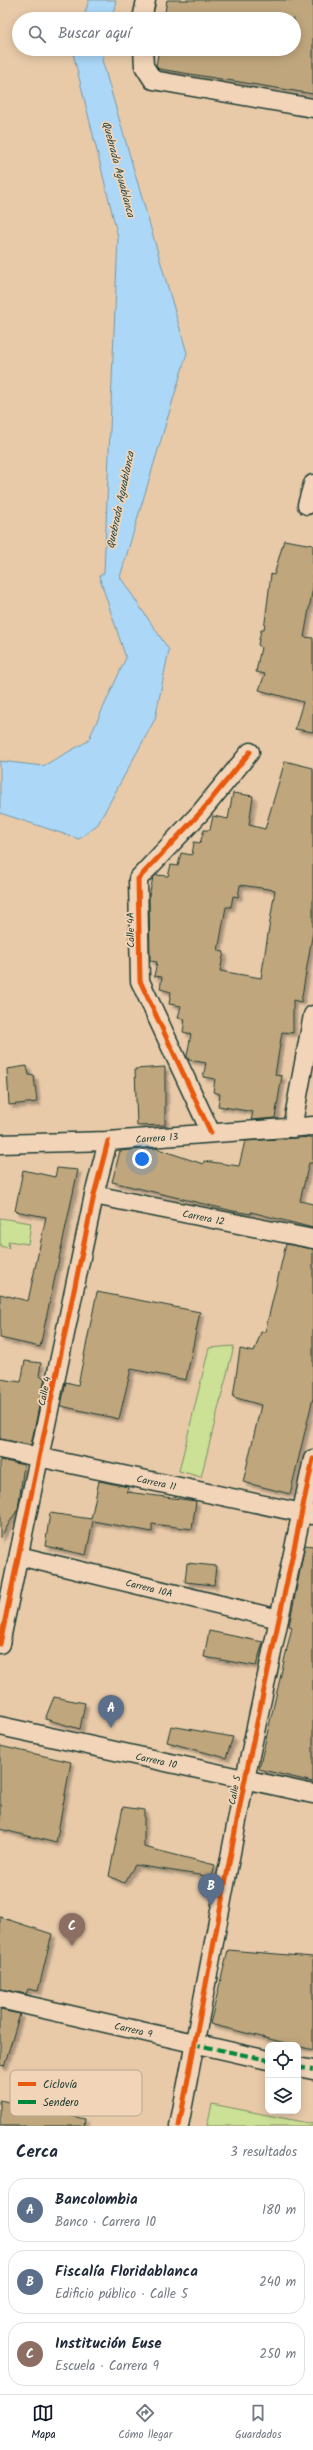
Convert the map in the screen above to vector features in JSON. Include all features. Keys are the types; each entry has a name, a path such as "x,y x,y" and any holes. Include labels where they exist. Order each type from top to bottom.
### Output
{"street":[{"path":"143,12 146,0"},
{"path":"143,56 144,66 154,80 313,108"},
{"path":"307,505 313,484"},
{"name":"Calle 4A","path":"211,1133 140,981 138,879 201,812 250,752"},
{"path":"292,1128 313,1015"},
{"name":"Carrera 13","path":"0,1144 108,1141 313,1126"},
{"name":"Calle 4","path":"0,1644 94,1195 108,1141"},
{"name":"Carrera 12","path":"94,1195 313,1239"},
{"name":"Carrera 11","path":"0,1449 307,1514"},
{"name":"Calle 5","path":"179,2126 193,2044 245,1780 279,1619 307,1514 313,1459"},
{"name":"Carrera 10A","path":"18,1556 279,1619"},
{"name":"Carrera 10","path":"0,1726 313,1794"},
{"name":"Carrera 9","path":"0,1999 265,2059"},
{"path":"301,2068 313,2070"}],"green space":[{"path":"0,1218 31,1223 28,1244 8,1241 9,1248 0,1246"},
{"path":"234,1346 201,1477 179,1471 209,1348"},
{"path":"212,2104 313,2124 313,2126 207,2126"}],"water":[{"path":"89,0 116,0 113,12 85,12"},
{"name":"Quebrada Aguablanca","path":"74,56 103,56 102,60 187,353 120,577 169,650 155,719 98,824 79,839 0,813 0,761 43,766 88,741 126,658 99,576 104,573 118,237"}],"building":[{"path":"167,0 313,0 313,94 159,69 156,66 158,56 301,56 301,12 165,12"},
{"path":"284,540 313,545 313,587 304,637 313,638 313,732 295,729 303,702 259,690 265,674 256,672 261,647 258,645 261,630 264,630 271,574 274,575"},
{"path":"285,761 313,768 313,931 301,1002 293,1000 293,1033 282,1032 275,1075 282,1076 275,1118 251,1120 253,1112 218,1106 220,1094 213,1092 215,1079 203,1077 206,1063 189,1060 187,1056 191,1034 183,1032 185,1019 178,1018 181,1006 169,1004 171,992 160,989 162,977 154,976 157,962 150,961 149,896 153,878 156,875 168,876 171,865 178,866 181,853 192,855 194,842 200,843 204,830 210,830 213,816 228,819 233,793 253,796 249,825 265,829","holes":["240,885 275,890 261,978 220,971 224,952 218,951 226,907 231,907 233,896 238,897"]},
{"path":"27,1066 29,1075 34,1076 37,1102 9,1105 7,1069"},
{"path":"165,1067 165,1125 137,1126 135,1069"},
{"path":"313,1137 313,1163 309,1163 300,1201 313,1204 313,1228 251,1212 251,1214 233,1211 112,1182 120,1151 155,1148 203,1164 204,1161 239,1166 245,1141"},
{"path":"57,1168 78,1170 40,1347 0,1338 0,1294 28,1301 46,1217 15,1211 23,1170 55,1177"},
{"path":"286,1244 313,1249 313,1398 290,1494 243,1482 261,1405 233,1397 240,1349 254,1352 261,1332 265,1332"},
{"path":"97,1292 200,1312 186,1380 131,1369 119,1419 61,1406 66,1382 78,1385"},
{"path":"25,1361 41,1363 39,1376 45,1378 31,1445 0,1439 0,1379 21,1382"},
{"path":"0,1460 24,1465 18,1509 0,1538"},
{"path":"99,1481 128,1487 127,1492 196,1501 192,1529 152,1524 152,1532 93,1521 86,1555 45,1546 50,1513 91,1519"},
{"path":"305,1545 313,1546 313,1782 259,1769 292,1627 289,1626"},
{"path":"187,1563 216,1566 214,1585 185,1582"},
{"path":"209,1631 263,1642 256,1666 204,1657"},
{"path":"54,1697 85,1703 80,1729 45,1719"},
{"path":"171,1726 233,1737 226,1758 167,1742"},
{"path":"0,1746 71,1762 56,1843 0,1829"},
{"path":"123,1807 144,1810 144,1847 215,1865 212,1877 135,1865 124,1883 109,1876"},
{"path":"0,1917 52,1934 38,1991 28,1989 26,1994 0,1989"},
{"path":"228,1950 313,1957 313,2050 301,2047 301,2042 281,2042 210,2024"},
{"path":"0,2010 20,2014 4,2066 0,2065"},
{"path":"0,2100 10,2102 10,2116 72,2116 85,2119 84,2126 0,2126"}],"marked path":[{"path":"193,2044 265,2059"},
{"path":"301,2068 313,2070"}],"cycle path":[{"path":"211,1133 140,981 138,879 201,812 250,752"},
{"path":"0,1644 94,1195 108,1141"},
{"path":"179,2126 245,1779 313,1459"}],"place":[{"name":"Bancolombia","path":"111,1728"},
{"name":"Fiscalía Floridablanca","path":"211,1906"},
{"name":"Institución Euse","path":"72,1946"}]}
